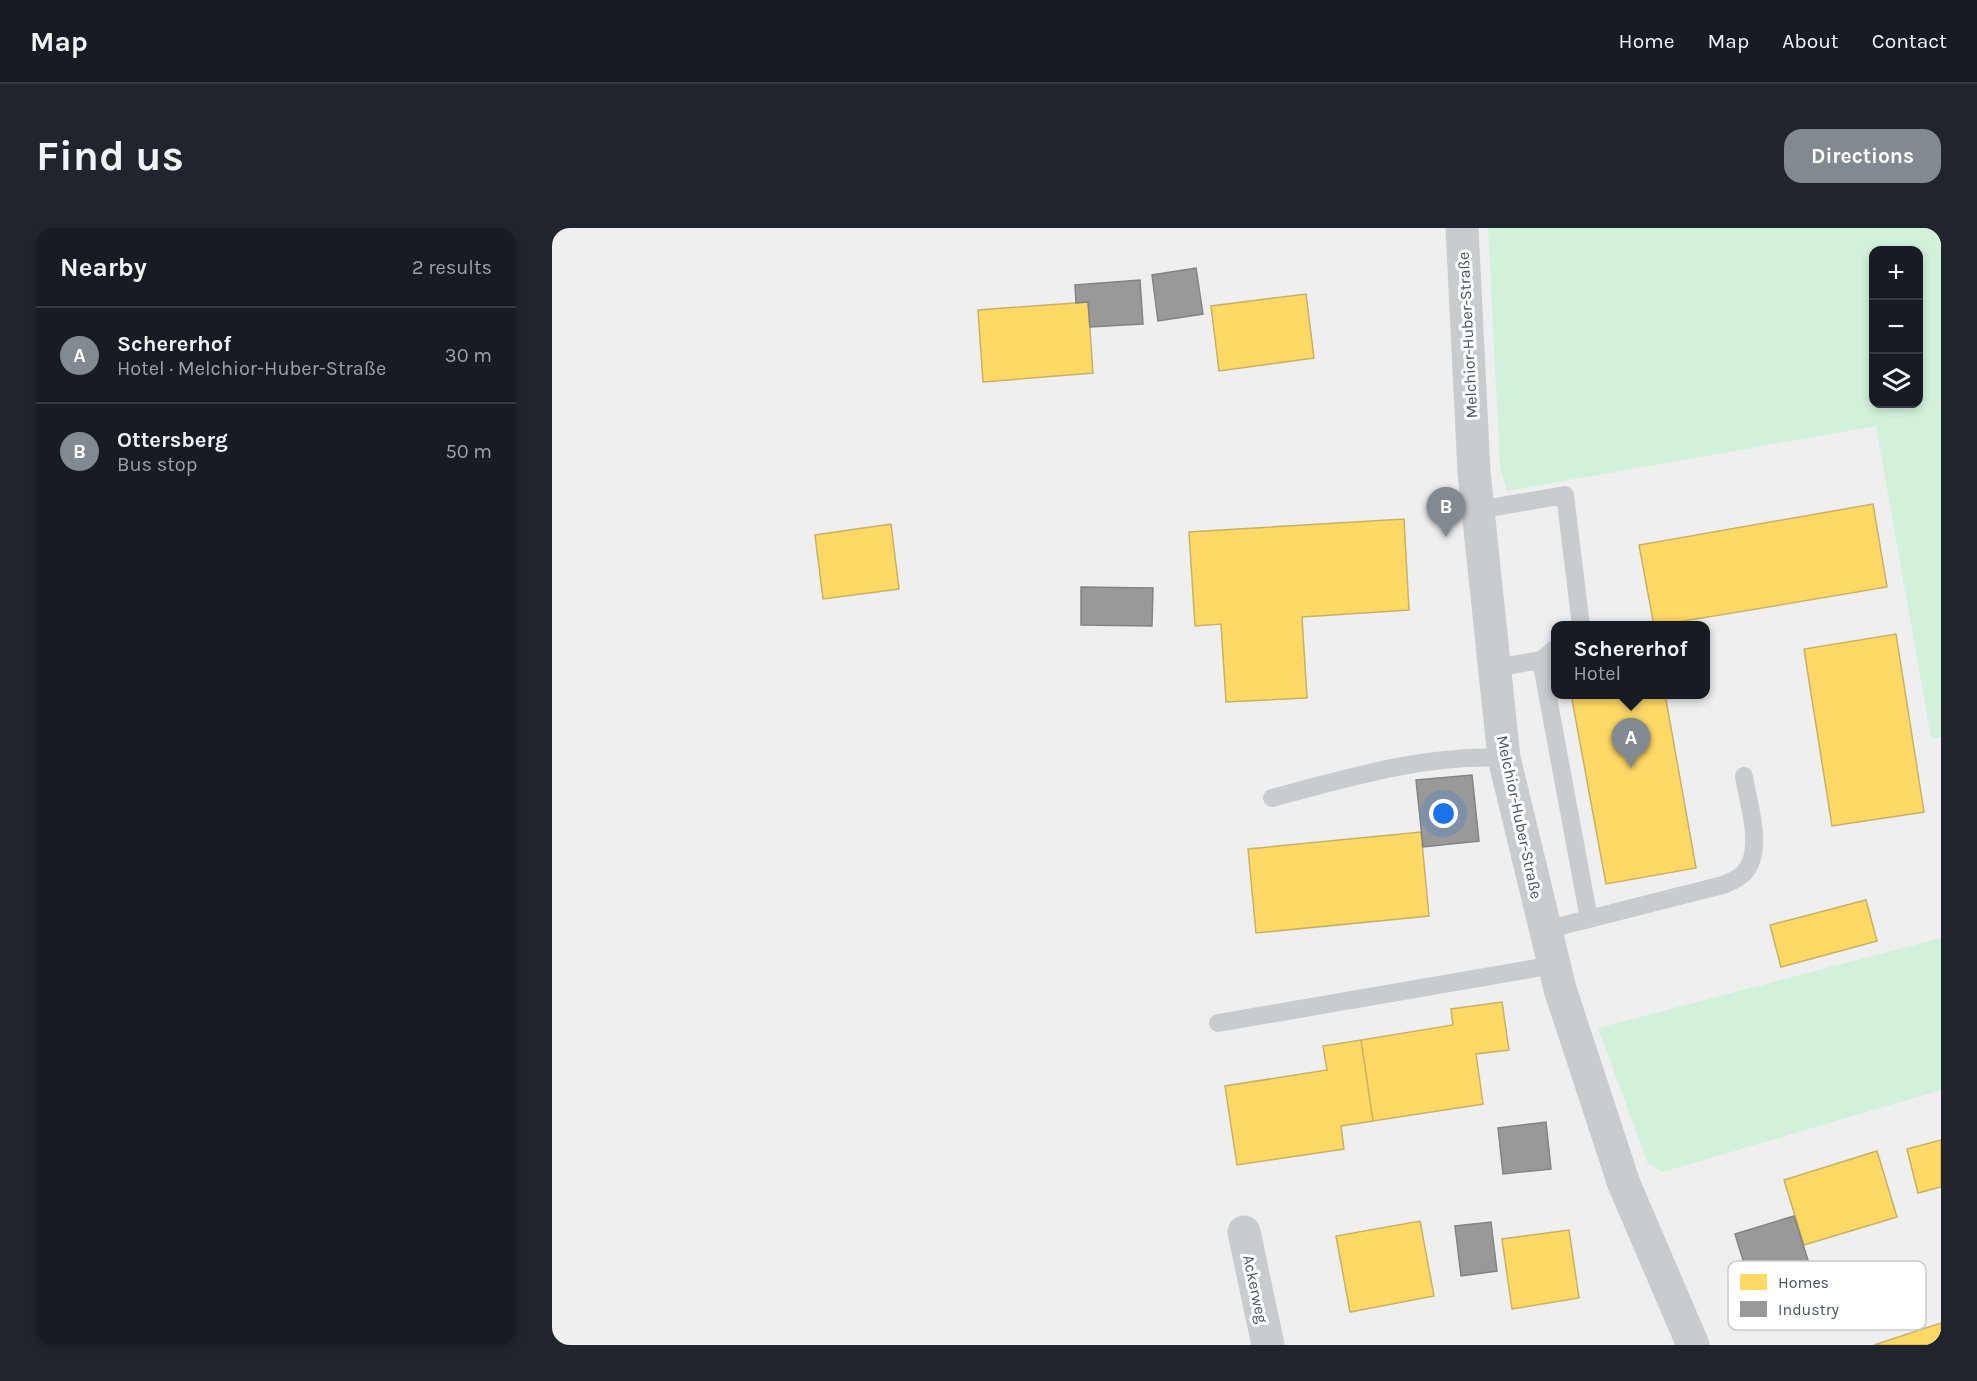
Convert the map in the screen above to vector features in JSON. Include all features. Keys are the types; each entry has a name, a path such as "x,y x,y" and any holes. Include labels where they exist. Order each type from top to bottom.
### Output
{"street":[{"name":"Melchior-Huber-Straße","path":"1462,228 1478,510 1504,758 1554,965 1624,1184 1694,1345"},
{"name":"Ackerweg","path":"1245,1232 1268,1345"}],"lane":[{"path":"1478,510 1564,495 1580,621"},
{"path":"1494,668 1541,660 1551,652"},
{"path":"1541,660 1589,919"},
{"path":"1272,798 1367,773 1477,756 1504,758"},
{"path":"1545,930 1723,885 1742,876 1751,864 1755,845 1744,776"},
{"path":"1218,1023 1554,965"}],"green space":[{"path":"1488,228 1941,228 1941,738 1931,737 1876,426 1507,491 1500,467"},
{"path":"1941,938 1941,1090 1663,1172 1648,1164 1598,1028"}],"building: Homes":[{"path":"1306,294 1314,358 1219,371 1211,306"},
{"path":"1088,302 1093,373 983,382 978,310"},
{"path":"1873,504 1887,587 1684,621 1653,621 1639,545"},
{"path":"1404,519 1409,610 1302,617 1307,698 1226,702 1221,624 1195,626 1189,532"},
{"path":"891,524 899,589 823,599 815,535"},
{"path":"1896,634 1924,812 1832,826 1804,649"},
{"path":"1572,699 1666,699 1696,868 1606,884"},
{"path":"1421,832 1429,916 1256,933 1248,849"},
{"path":"1866,900 1877,941 1781,967 1770,925"},
{"path":"1502,1002 1509,1050 1476,1054 1483,1104 1373,1121 1361,1040 1453,1025 1451,1009"},
{"path":"1361,1040 1373,1121 1341,1126 1344,1149 1237,1165 1225,1086 1327,1070 1323,1046"},
{"path":"1941,1140 1941,1187 1918,1193 1907,1149"},
{"path":"1877,1151 1897,1217 1804,1245 1784,1180"},
{"path":"1420,1221 1434,1296 1350,1312 1336,1236"},
{"path":"1569,1230 1579,1298 1512,1309 1502,1239"},
{"path":"1941,1323 1941,1345 1874,1345 1926,1330 1926,1328"}],"building: Industry":[{"path":"1196,268 1203,314 1158,321 1152,275"},
{"path":"1140,280 1143,324 1090,327 1088,302 1076,303 1075,285"},
{"path":"1081,587 1153,588 1152,626 1081,625"},
{"path":"1472,775 1479,841 1423,847 1416,780"},
{"path":"1546,1122 1551,1169 1503,1174 1498,1128"},
{"path":"1794,1216 1808,1261 1743,1261 1735,1234"},
{"path":"1491,1222 1497,1271 1461,1276 1455,1226"}],"place":[{"name":"Ottersberg","path":"1446,537"},
{"name":"Schererhof","path":"1631,768"}]}
